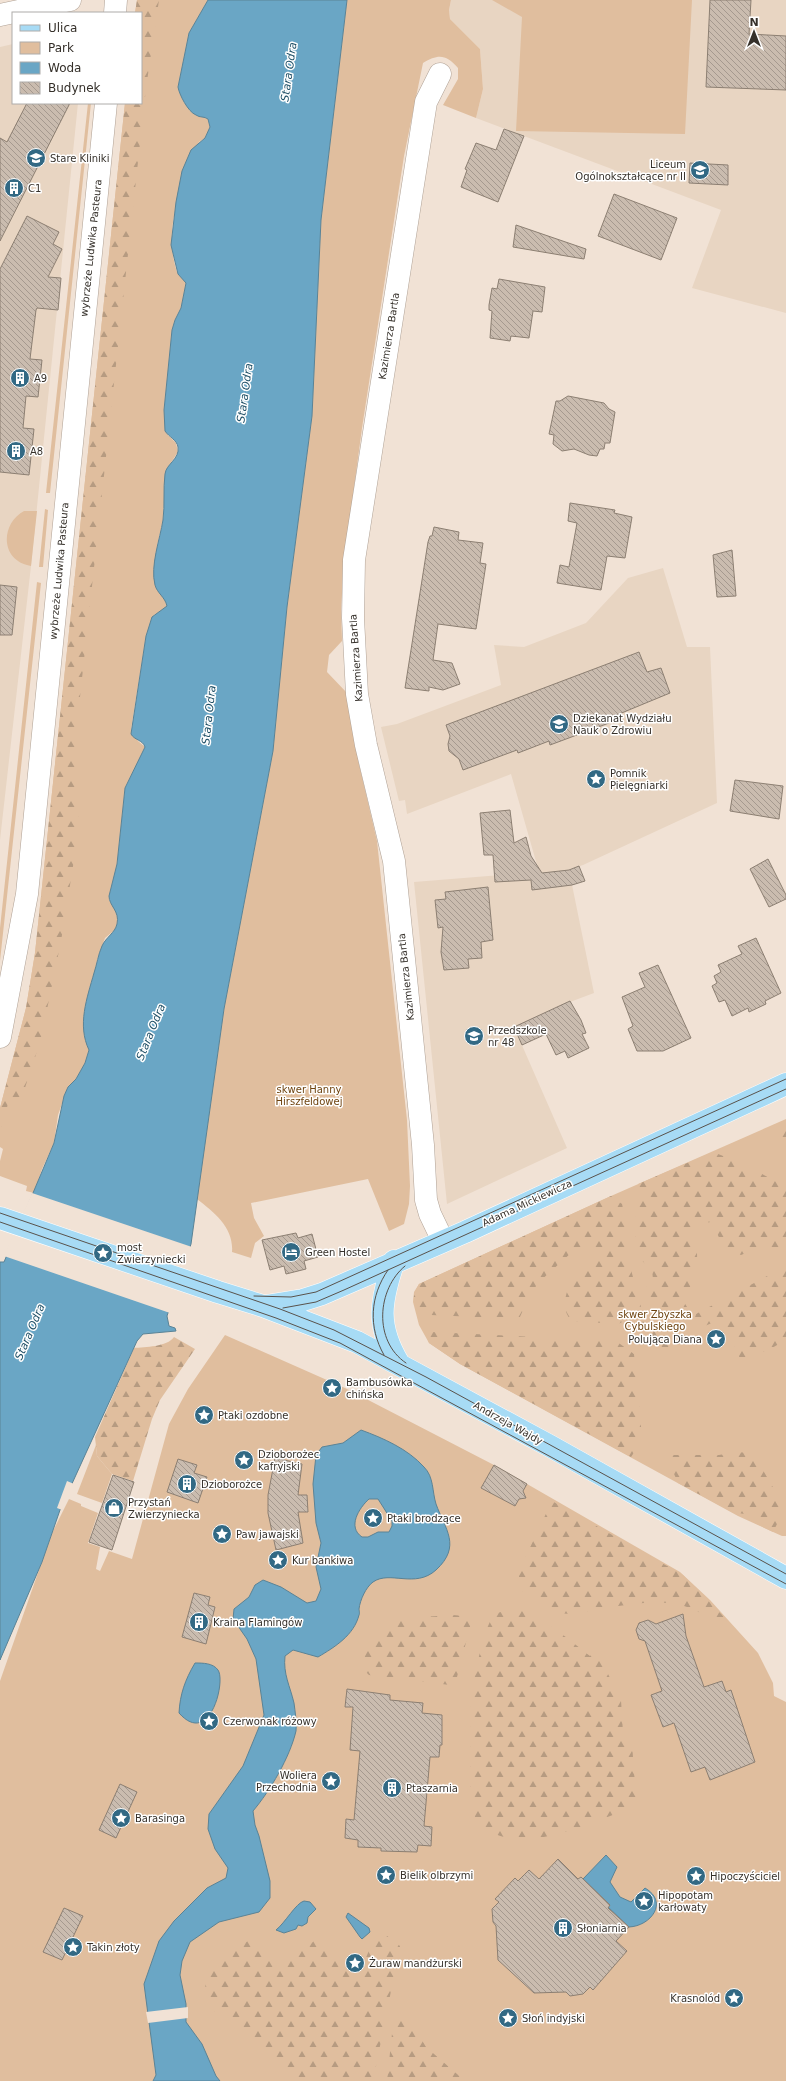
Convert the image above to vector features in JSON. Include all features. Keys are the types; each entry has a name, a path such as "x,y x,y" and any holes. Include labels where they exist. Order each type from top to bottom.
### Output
{"main road":[{"name":"Adama Mickiewicza","path":"263,1306 303,1300 322,1294 394,1261 443,1241 786,1084"},
{"name":"Andrzeja Wajdy","path":"7,1220 263,1306 357,1342 786,1578"},
{"path":"394,1261 382,1302 382,1325 388,1345 399,1364"}],"street":[{"path":"14,12 70,0"},
{"path":"115,12 116,0"},
{"path":"0,15 12,12"},
{"name":"Kazimierza Bartla","path":"440,74 426,102 424,111 354,560 353,618 357,694 366,746 394,861 423,1145 426,1200 430,1214 443,1241"},
{"name":"wybrzeże Ludwika Pasteura","path":"0,1037 27,894 106,104"}],"shaded area":[{"name":"Liceum Ogólnokształcące nr II","path":"451,0 786,0 786,313 692,288 721,210 476,118 483,89 480,49 450,19 449,10"},
{"path":"12,44 12,104 78,104 31,566 0,840 0,47"},
{"path":"663,568 687,647 710,647 717,803 583,865 569,870 594,993 514,1027 567,1148 447,1204 414,882 539,872 511,774 407,814 405,800 399,801 381,727 397,724 501,685 494,645 524,647 586,623 628,578"}],"green space":[{"path":"137,0 208,0 189,33 178,87 187,107 198,116 208,119 210,127 205,138 199,142 181,189 173,222 173,255 177,272 186,283 181,308 172,330 164,410 168,435 176,443 178,452 166,470 163,520 157,546 155,585 166,600 167,606 166,609 154,615 146,636 131,730 138,741 145,747 125,788 117,864 109,896 109,900 117,911 118,921 116,929 105,938 97,960 89,1050 85,1063 76,1079 68,1087 58,1115 54,1143 42,1169 34,1193 26,1191 27,1186 0,1176 0,1161 3,1149 0,1147 0,1108 26,1008 35,953 125,104 142,104 142,12 135,12"},
{"path":"137,0 159,0 146,88 75,743 79,829 61,941 41,1039 20,1103 8,1104 0,1131 0,1108 26,1008 35,953 125,104 142,104 142,12 135,12"},
{"name":"skwer Hanny Hirszfeldowej","path":"347,0 451,0 449,10 450,19 480,49 483,89 476,118 443,105 458,79 458,68 450,60 442,57 433,58 423,63 404,156 362,428 344,563 341,609 342,641 329,655 327,672 347,693 359,764 377,841 407,1120 410,1186 409,1204 404,1224 389,1231 368,1179 251,1203 254,1218 264,1236 255,1243 251,1258 232,1252 232,1243 227,1228 217,1216 197,1199 224,1009 273,751 287,607 312,416 321,220"},
{"path":"492,0 692,0 685,134 516,131 522,17"},
{"path":"88,104 91,104 50,493 46,493"},
{"path":"45,509 48,510 43,567 39,567"},
{"path":"24,511 37,511 31,566 21,563 13,557 7,542 7,533 11,524 16,517"},
{"path":"37,582 41,583 0,961 0,928"},
{"name":"skwer Zbyszka Cybulskiego","path":"786,1119 786,1536 782,1536 738,1516 460,1364 429,1343 419,1325 413,1302 414,1292 419,1284 611,1196"},
{"path":"786,1124 786,1141 775,1135 775,1129"},
{"path":"718,1154 742,1163 786,1187 786,1251 771,1248 758,1248 741,1255 724,1246 711,1222 696,1224 693,1236 697,1260 693,1279 684,1302 687,1307 665,1312 654,1308 646,1284 653,1279 652,1270 637,1256 635,1231 638,1184 706,1155"},
{"path":"611,1196 622,1204 628,1259 641,1306 634,1315 624,1321 618,1324 572,1321 566,1311 566,1294 570,1286 579,1276 597,1262 602,1255 597,1248 588,1246 571,1253 538,1283 529,1297 519,1319 431,1315 420,1310 414,1304 414,1296 419,1284"},
{"path":"786,1266 786,1339 781,1343 758,1354 740,1358 731,1334 724,1326 717,1321 702,1327 693,1324 696,1314"},
{"path":"655,1320 674,1329 677,1340 674,1347 666,1349 655,1348 641,1342 635,1334 633,1327 638,1322"},
{"path":"432,1332 616,1341 634,1354 641,1422 641,1442 631,1457 460,1364 429,1343 427,1337"},
{"path":"225,1335 345,1388 494,1465 680,1572 710,1600 758,1653 773,1683 774,1696 786,1702 786,2081 0,2081 0,1681 52,1533 69,1499 98,1513 88,1543 100,1547 96,1569 100,1571 109,1551 132,1559 169,1424 188,1389"},
{"path":"174,1337 195,1349 160,1400 152,1419 133,1481 112,1474 97,1456 95,1437 134,1348 161,1345"},
{"path":"96,1445 97,1456 112,1474 102,1503 77,1494"},
{"path":"735,1452 753,1453 785,1508 773,1532 755,1523 751,1515 732,1512 678,1483 668,1460 670,1455 719,1455"},
{"path":"552,1501 683,1575 724,1617 712,1622 700,1613 686,1607 672,1603 656,1602 624,1605 570,1614 558,1612 545,1606 523,1592 518,1573"},
{"path":"512,1609 531,1615 542,1621 590,1656 594,1652 598,1654 621,1700 623,1733 632,1744 636,1797 633,1807 596,1822 551,1836 528,1839 507,1838 489,1831 475,1817 470,1800 471,1694 485,1633 492,1617 497,1613"},
{"path":"453,1615 464,1616 471,1623 457,1677 450,1685 369,1675 363,1669 366,1654 377,1635 395,1622 417,1617"},
{"path":"378,1929 400,1946 373,2081 291,2081 247,2037 208,2006 205,1983 213,1961 253,1938 276,1962 306,1948 315,1940 360,1972"},
{"path":"404,2019 411,2022 426,2047 465,2081 387,2081 393,2024"}],"water":[{"name":"Stara Odra","path":"208,0 347,0 321,220 312,416 287,607 273,751 224,1009 191,1244 167,1316 169,1326 175,1328 176,1331 143,1334 137,1341 60,1510 42,1562 0,1660 0,1262 4,1262 54,1143 64,1096 68,1087 76,1079 85,1063 89,1050 85,1041 83,1021 86,1002 101,949 116,927 118,919 109,900 109,896 117,864 125,788 145,747 131,734 146,636 152,617 167,606 165,600 156,588 154,570 156,552 163,520 165,474 178,451 176,442 165,431 164,410 172,330 181,308 186,283 178,274 171,245 176,202 182,171 191,150 205,138 210,127 208,119 198,116 187,107 178,87 189,33"},
{"path":"361,1430 403,1449 424,1467 430,1475 436,1504 449,1537 450,1545 448,1553 444,1561 436,1570 428,1575 411,1579 387,1578 373,1582 368,1587 362,1598 359,1614 353,1629 337,1645 318,1657 293,1650 285,1656 286,1674 294,1703 296,1731 289,1752 279,1773 253,1811 255,1825 270,1881 270,1898 259,1912 219,1922 190,1942 182,1961 180,1975 186,2004 186,2022 202,2044 216,2076 220,2081 153,2081 156,2075 144,1984 159,1941 174,1921 207,1888 226,1878 228,1868 215,1849 208,1829 209,1814 243,1766 264,1715 256,1659 247,1639 233,1619 234,1609 249,1597 255,1585 263,1580 281,1587 307,1603 316,1601 321,1589 316,1567 321,1543 316,1523 313,1484 316,1455 322,1447 343,1443","holes":["369,1499 378,1499 392,1521 392,1526 389,1532 378,1532 368,1537 362,1537 355,1528 358,1512"]},
{"path":"195,1663 204,1663 213,1666 218,1670 220,1676 220,1686 213,1709 207,1718 199,1723 190,1722 179,1713 184,1687 188,1675"},
{"path":"606,1855 617,1867 610,1882 620,1897 631,1902 645,1888 656,1900 654,1912 650,1918 637,1926 629,1927 608,1907 610,1905 583,1879"},
{"path":"304,1901 310,1902 316,1909 308,1917 307,1923 302,1926 298,1925 296,1929 284,1933 276,1930 298,1905"},
{"path":"348,1913 369,1928 370,1932 362,1939 346,1917"}],"pier":[{"name":"most Zwierzyniecki","path":"32,1193 192,1247 170,1313 4,1256"},
{"path":"67,1481 74,1484 62,1510 57,1508"},
{"path":"188,2007 188,2018 148,2023 146,2012"}],"building":[{"path":"710,0 751,0 749,34 786,36 786,90 706,87"},
{"name":"C1","path":"26,104 69,104 0,241 0,138 7,142"},
{"path":"504,129 524,136 498,202 461,187 467,170 465,169 476,143 496,150"},
{"path":"690,163 728,165 728,185 689,183"},
{"path":"614,194 677,218 661,260 598,236"},
{"path":"27,216 59,232 53,244 62,249 48,277 61,278 58,310 37,308 36,310 30,359 42,360 38,397 26,396 23,428 34,429 29,475 0,472 0,269"},
{"path":"516,225 586,249 584,259 513,247"},
{"path":"499,279 545,287 542,312 533,311 529,338 511,336 510,341 490,338 492,311 489,310 489,305 492,288 497,289"},
{"path":"568,396 604,403 609,409 615,412 610,443 605,443 604,449 600,449 597,456 589,455 574,449 562,451 553,444 554,435 549,434 556,401 560,401"},
{"path":"570,503 615,510 614,513 632,517 625,558 607,556 601,590 557,583 560,565 569,567 577,523 568,521"},
{"path":"434,527 459,532 458,540 483,543 480,563 486,564 476,629 438,624 433,660 452,663 460,684 443,690 429,687 429,691 405,688 428,542 430,536 432,536"},
{"path":"732,550 736,596 717,597 713,555"},
{"path":"0,585 17,587 12,635 0,635"},
{"path":"639,652 647,672 661,668 670,693 607,719 609,723 550,745 549,741 518,753 517,750 463,770 459,759 449,751 448,744 450,736 446,725"},
{"path":"735,780 783,786 779,819 730,811"},
{"path":"510,810 514,843 526,837 531,856 542,873 569,870 579,866 585,881 572,885 532,890 531,880 495,882 493,855 484,855 480,813"},
{"path":"768,859 786,895 786,899 769,907 750,869"},
{"path":"488,887 493,940 481,942 482,958 468,959 469,968 444,970 441,952 443,927 438,928 435,900 446,899 445,892"},
{"path":"756,938 781,993 765,1001 766,1004 749,1012 748,1008 732,1016 725,1000 719,1002 712,986 717,983 714,976 721,972 718,965 742,954 738,946"},
{"path":"658,965 691,1038 663,1051 637,1051 628,1029 633,1026 622,997 645,987 639,973"},
{"path":"570,1001 581,1020 586,1033 582,1034 589,1048 568,1058 565,1051 556,1055 546,1034 522,1045 514,1027"},
{"name":"Green Hostel","path":"296,1233 298,1238 312,1234 318,1257 304,1261 306,1269 286,1274 284,1266 270,1270 262,1240"},
{"path":"275,1458 302,1464 298,1495 307,1495 308,1512 298,1512 303,1543 276,1550 268,1513 268,1495"},
{"name":"Dzioborożce","path":"178,1459 197,1465 194,1473 207,1477 198,1503 167,1492"},
{"path":"494,1465 527,1484 523,1491 526,1498 519,1499 515,1506 481,1488"},
{"name":"Przystań Zwierzyniecka","path":"113,1475 134,1482 112,1550 89,1542"},
{"name":"Kraina Flamingów","path":"194,1593 210,1597 208,1605 215,1607 206,1644 182,1637"},
{"path":"683,1614 686,1636 704,1687 722,1681 726,1692 731,1690 755,1762 710,1780 705,1767 691,1772 674,1723 663,1727 651,1695 662,1691 645,1641 639,1639 636,1630 639,1623 648,1620 656,1624"},
{"name":"Ptaszarnia","path":"347,1689 390,1695 390,1700 423,1703 422,1713 442,1715 442,1745 440,1745 439,1757 430,1757 424,1826 432,1827 431,1846 418,1845 417,1852 381,1851 381,1848 358,1847 358,1840 345,1838 346,1819 354,1820 360,1751 350,1750 353,1707 345,1707"},
{"path":"120,1784 137,1792 116,1838 99,1830"},
{"name":"Słoniarnia","path":"558,1859 578,1879 581,1877 610,1905 608,1908 629,1927 616,1941 627,1951 593,1990 590,1987 583,1994 570,1996 566,1992 534,1993 498,1960 496,1926 493,1922 492,1909 499,1902 495,1899 515,1878 518,1881 529,1870 539,1879"},
{"path":"64,1908 83,1916 62,1960 43,1952"}],"tram line":[{"path":"254,1296 291,1297 316,1292 786,1079"},
{"path":"283,1308 316,1302 344,1290 786,1089"},
{"path":"0,1213 280,1309 334,1330 426,1377 786,1574"},
{"path":"0,1222 276,1318 340,1343 786,1584"},
{"path":"405,1266 396,1276 389,1288 384,1301 383,1315 384,1329 388,1342 395,1353 406,1363"},
{"path":"384,1355 375,1334 373,1312 378,1290 388,1270"}],"place":[{"name":"Stare Kliniki","path":"36,158"},
{"name":"Liceum Ogólnokształcące nr II","path":"700,170"},
{"name":"C1","path":"14,188"},
{"name":"A9","path":"20,378"},
{"name":"A8","path":"16,451"},
{"name":"Dziekanat Wydziału Nauk o Zdrowiu","path":"559,724"},
{"name":"Pomnik Pielęgniarki","path":"596,779"},
{"name":"Przedszkole nr 48","path":"474,1036"},
{"name":"Green Hostel","path":"291,1252"},
{"name":"most Zwierzyniecki","path":"103,1253"},
{"name":"Polująca Diana","path":"716,1339"},
{"name":"Bambusówka chińska","path":"332,1388"},
{"name":"Ptaki ozdobne","path":"204,1415"},
{"name":"Dzioborożec kafryjski","path":"244,1460"},
{"name":"Dzioborożce","path":"187,1484"},
{"name":"Przystań Zwierzyniecka","path":"114,1508"},
{"name":"Ptaki brodzące","path":"373,1518"},
{"name":"Paw jawajski","path":"222,1534"},
{"name":"Kur bankiwa","path":"278,1560"},
{"name":"Kraina Flamingów","path":"199,1622"},
{"name":"Czerwonak różowy","path":"209,1721"},
{"name":"Woliera Przechodnia","path":"331,1781"},
{"name":"Ptaszarnia","path":"392,1788"},
{"name":"Barasinga","path":"121,1818"},
{"name":"Bielik olbrzymi","path":"386,1875"},
{"name":"Hipoczyściciel","path":"696,1876"},
{"name":"Hipopotam karłowaty","path":"644,1901"},
{"name":"Słoniarnia","path":"563,1928"},
{"name":"Takin złoty","path":"73,1947"},
{"name":"Żuraw mandżurski","path":"355,1963"},
{"name":"Krasnolód","path":"734,1998"},
{"name":"Słoń indyjski","path":"508,2018"}]}
